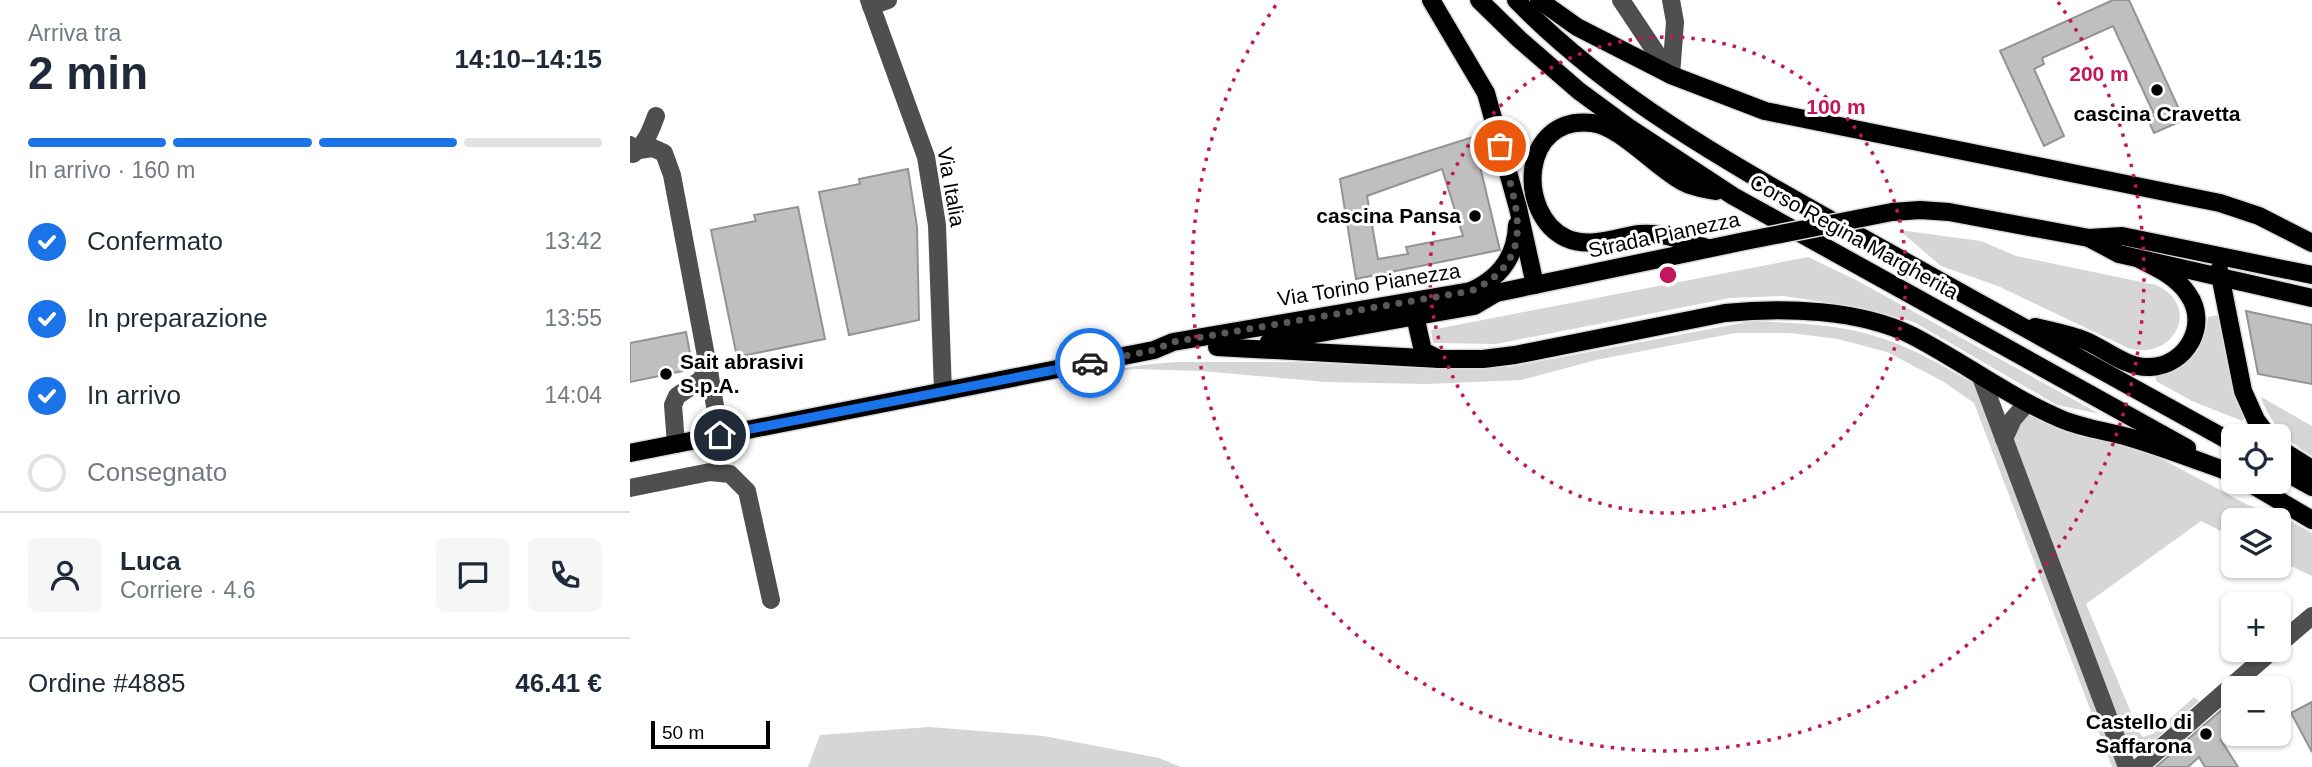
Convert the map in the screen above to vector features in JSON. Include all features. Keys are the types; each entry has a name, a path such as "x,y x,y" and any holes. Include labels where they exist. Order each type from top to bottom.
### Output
{"main road":[{"path":"1431,0 1486,93 1518,208 1535,285"},
{"name":"Corso Regina Margherita","path":"1479,0 1519,40 1578,91 1733,195 2221,467"},
{"name":"Corso Regina Margherita","path":"1516,0 1595,73 1652,114 1750,174 2221,436"},
{"path":"1539,0 1577,27 1671,75 1765,111 2220,203 2259,216 2312,243"},
{"path":"1707,248 1672,237 1642,234 1587,243 1565,238 1547,224 1541,213 1532,173 1536,153 1547,137 1561,127 1569,123 1594,123 1613,132 1686,183 1733,195"},
{"path":"1471,291 1493,278 1508,261 1517,237 1518,208"},
{"name":"Strada Pianezza","path":"1496,293 1707,248 1892,212 1920,210 2089,238 2122,236 2312,275"},
{"name":"Strada Pianezza","path":"2089,238 2119,254 2141,260 2312,298"},
{"path":"2216,255 2243,391 2259,424"},
{"path":"2008,320 2084,340 2137,366 2168,363 2183,353 2193,340 2195,307 2178,282 2141,260"},
{"path":"2230,321 2235,300 2243,291 2255,285"},
{"name":"Via Torino Pianezza","path":"1154,350 1174,352 1274,342 1413,309 1471,291 1496,293"},
{"name":"Via Torino Pianezza","path":"630,453 1154,350 1173,342 1413,309 1474,306 1496,293"},
{"path":"1413,309 1423,351 1440,359"},
{"path":"1217,347 1483,359 1725,313 1782,309 1845,316 1911,335 2027,403 2065,421 2130,438 2221,470"},
{"path":"2291,455 2312,469"},
{"path":"2291,475 2312,487"},
{"path":"2268,494 2312,520"}],"street":[{"path":"1621,0 1671,75"},
{"path":"1671,0 1675,22 1671,75"},
{"name":"Via Italia","path":"876,2 926,157 937,225 943,392"},
{"path":"633,150 650,133 656,116"},
{"path":"633,150 653,148 664,153 672,175 720,435"},
{"path":"676,444 673,405 677,396 702,379 707,361"},
{"path":"1981,377 2127,767"},
{"path":"2004,439 2013,419 2027,403"},
{"path":"630,488 710,472 730,474 747,491 771,600"},
{"path":"2291,634 2312,616"},
{"path":"2139,767 2259,662"}],"shaded area":[{"path":"1899,230 1981,241 2016,256 2156,285 2170,294 2178,305 2180,317 2177,329 2170,339 2159,347 2145,350 2128,348 1998,286 1941,266"},
{"path":"1808,257 1856,280 2100,414 2057,405 1914,322 1858,307 1783,296 1730,298 1496,344 1433,343 1431,330"},
{"path":"2218,315 2234,392 2245,418 2242,421 2192,401 2156,381 2155,374 2177,368 2193,356 2203,338 2208,317"},
{"path":"1752,321 1818,325 1865,333 1907,348 1979,386 2122,767 2112,767 1974,403 1944,382 1887,352 1838,339 1790,333 1735,333 1596,360 1521,380 1426,384 1325,382 1201,371 1135,369 1082,376 1175,362 1297,362 1424,368 1509,367"},
{"path":"2261,397 2312,426 2312,456 2291,441 2291,424 2275,424"},
{"path":"2029,413 2149,452 2221,491 2221,494 2227,494 2256,508 2221,508 2221,531 2201,521 2086,604 2143,737 2153,734 2194,697 2199,701 2148,746 2135,748 2125,741 2013,442 2019,424"},
{"path":"2291,521 2312,533 2312,576 2291,566"},
{"path":"929,727 1044,736 1159,758 1181,767 808,767 820,735"}],"building":[{"name":"cascina Cravetta","path":"2113,0 2129,0 2184,120 2154,133 2146,115 2153,112 2113,26 2042,58 2044,64 2034,69 2064,136 2044,146 2000,51"},
{"name":"cascina Pansa","path":"1473,137 1500,250 1356,279 1340,179","holes":["1442,169 1463,236 1406,247 1408,254 1378,259 1367,196"]},
{"path":"908,169 917,227 919,320 849,335 819,192 860,184 859,179"},
{"path":"798,207 825,339 737,357 711,230 756,221 754,215"},
{"path":"2246,311 2312,325 2312,384 2258,374"},
{"path":"686,332 693,369 630,382 630,343"},
{"path":"2312,702 2312,752 2291,713"},
{"name":"Castello di Saffarona","path":"2221,710 2221,746 2225,746 2238,767 2205,767 2199,757 2188,767 2156,767"}],"way so far":[{"path":"1090,363 1154,350 1173,342 1471,291 1486,284 1508,261 1517,237 1518,208 1500,146"}],"place":[{"name":"cascina Cravetta","path":"2157,90"},
{"name":"cascina Pansa","path":"1475,216"},
{"name":"Sait abrasivi S.p.A.","path":"666,374"},
{"name":"Castello di Saffarona","path":"2206,734"}],"route":[{"path":"720,435 1090,363"}]}
